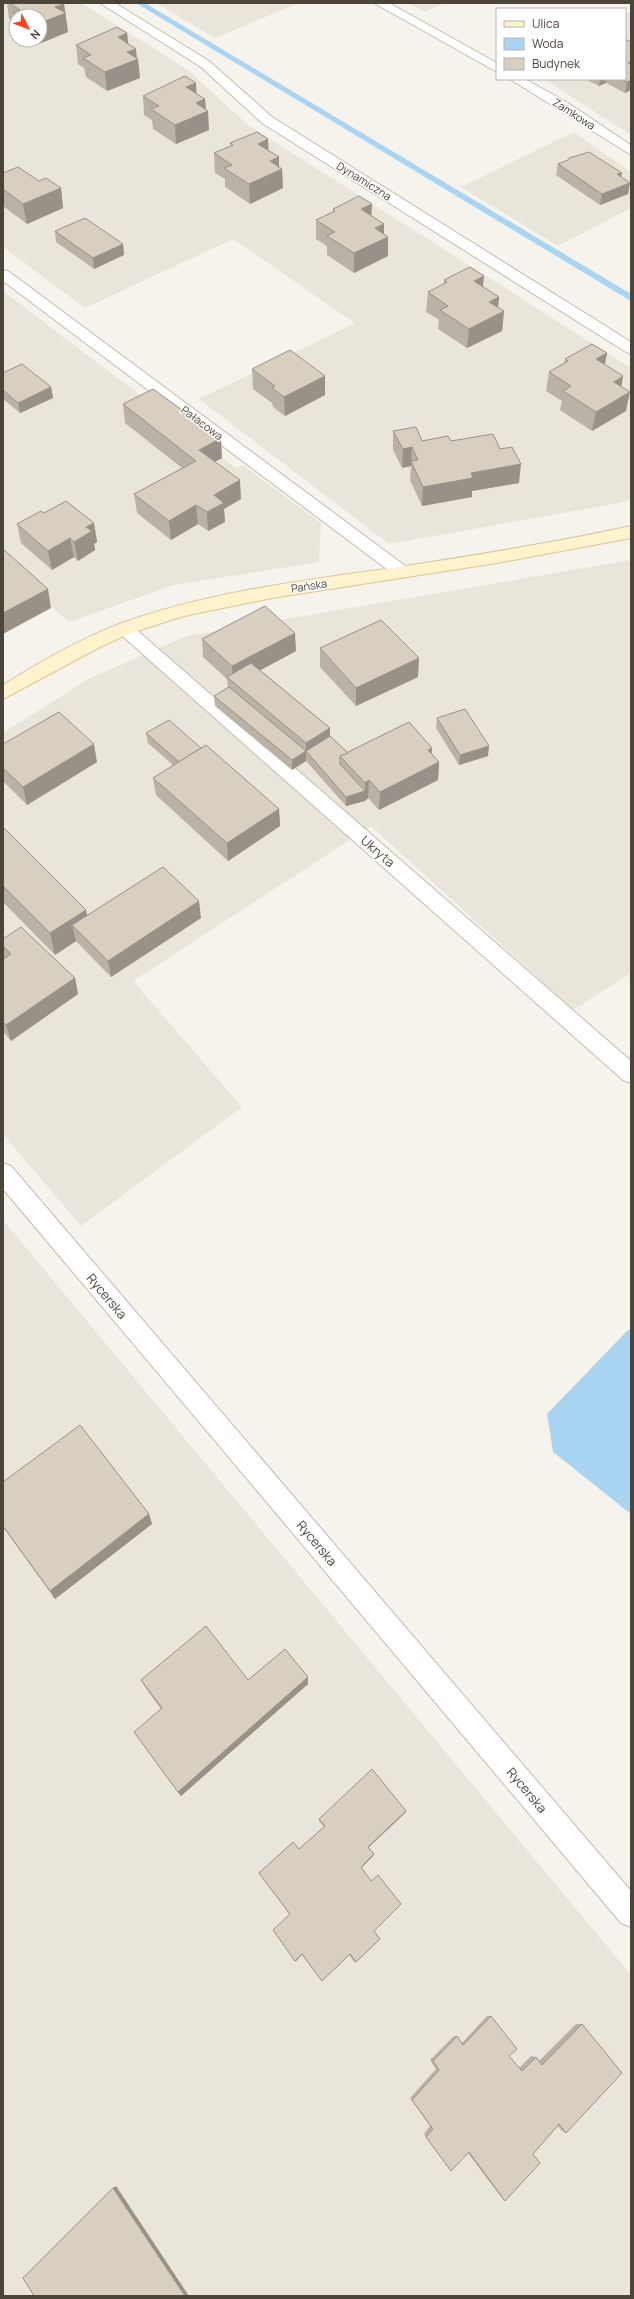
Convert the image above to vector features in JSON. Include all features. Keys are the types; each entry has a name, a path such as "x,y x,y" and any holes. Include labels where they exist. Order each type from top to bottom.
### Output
{"street":[{"name":"Dynamiczna","path":"106,3 205,64 267,120 631,349"},
{"path":"380,3 496,67"},
{"name":"Zamkowa","path":"518,80 563,106 631,151"},
{"name":"Pałacowa","path":"3,274 402,572"},
{"name":"Pańska","path":"3,693 34,673 125,629 170,614 256,594 592,541 631,532"},
{"name":"Ukryta","path":"125,629 631,1074"},
{"name":"Rycerska","path":"3,1174 631,1913"}],"shaded area":[{"path":"3,3 81,3 188,70 248,125 631,368 631,499 619,503 389,544 199,399 355,323 233,239 85,308 3,247"},
{"path":"156,3 299,3 215,38"},
{"path":"409,3 446,3 425,12"},
{"path":"631,11 631,135 546,80 626,80 626,14"},
{"path":"574,132 631,172 631,208 558,246 461,187"},
{"path":"3,291 236,468 243,465 321,523 319,562 174,585 69,622 3,563"},
{"path":"631,560 631,973 573,1010 371,826 133,981 242,1107 81,1226 3,1134 3,733 90,678 187,636"},
{"path":"3,1220 631,1975 631,2296 3,2296"}],"water":[{"path":"628,1330 631,1330 631,1514 553,1452 547,1414"}],"building":[{"path":"10,3 63,3 64,4 55,7 66,13 48,20 48,8 17,8"},
{"path":"117,27 127,33 118,37 136,49 127,52 138,59 105,72 83,58 91,55 76,45"},
{"path":"626,40 631,42 631,61 628,63 631,64 631,80 627,82 623,80 626,80"},
{"path":"185,76 196,83 186,87 205,99 196,103 208,111 175,125 151,109 159,106 143,96"},
{"path":"257,132 268,139 258,144 279,157 270,161 282,169 249,184 224,168 232,165 214,153 233,145 230,143"},
{"path":"589,152 622,173 617,174 630,183 602,194 558,164 568,160 569,158"},
{"path":"18,167 39,181 46,178 61,188 23,204 3,189 3,173"},
{"path":"359,196 372,204 361,209 384,224 375,228 388,237 354,253 327,236 335,232 316,220 335,211 333,209"},
{"path":"85,218 123,244 93,258 55,231"},
{"path":"470,267 484,276 474,281 499,297 489,302 504,311 469,329 440,310 448,306 428,292 447,282 444,280"},
{"path":"592,344 607,353 596,359 623,376 614,382 630,392 596,412 563,391 571,386 549,372 568,361 565,359"},
{"path":"290,350 325,376 284,397 272,388 275,386 252,369"},
{"path":"22,364 51,387 18,403 3,390 3,373"},
{"path":"153,389 221,438 199,450 240,480 214,495 224,503 207,512 196,505 169,521 134,494 196,461 123,404"},
{"path":"416,427 422,441 448,436 451,441 493,434 500,449 512,447 521,464 471,473 473,478 423,487 411,461 418,460 412,447 403,449 393,431"},
{"path":"66,501 94,523 86,527 92,531 74,542 70,538 48,551 17,524 41,511 44,513"},
{"path":"3,549 48,589 3,613"},
{"path":"265,606 295,633 232,666 202,639"},
{"path":"381,620 419,658 356,688 320,648"},
{"path":"251,663 330,728 306,743 227,677"},
{"path":"229,687 306,751 292,760 214,696"},
{"path":"465,709 489,746 460,755 437,718"},
{"path":"59,712 94,744 23,787 3,768 3,744"},
{"path":"169,720 201,748 179,762 146,733"},
{"path":"409,722 432,748 428,750 439,762 380,792 369,780 365,783 340,756"},
{"path":"330,736 348,753 340,756 340,764 365,791 346,797 306,751"},
{"path":"206,745 279,809 227,843 153,778"},
{"path":"3,827 86,910 50,933 3,886"},
{"path":"163,867 199,901 108,961 72,925"},
{"path":"21,927 75,978 6,1025 3,1022 3,959 11,954 3,946 3,939"},
{"path":"80,1425 149,1514 50,1591 3,1526 3,1482"},
{"path":"206,1626 248,1680 285,1649 308,1677 178,1792 134,1732 162,1708 141,1680"},
{"path":"372,1769 406,1811 368,1847 374,1854 361,1867 371,1881 378,1875 401,1904 374,1931 380,1939 356,1962 350,1954 322,1981 302,1954 295,1961 273,1930 290,1914 259,1873 293,1842 299,1849 325,1826 319,1819"},
{"path":"491,2016 517,2049 509,2056 522,2071 536,2057 542,2065 582,2024 622,2073 566,2133 559,2124 533,2154 540,2163 505,2201 469,2152 451,2171 426,2137 433,2129 412,2100 439,2070 433,2061 457,2036 463,2045"},
{"path":"113,2188 185,2296 34,2296 23,2278"}],"waterway":[{"path":"140,3 631,298"}]}
